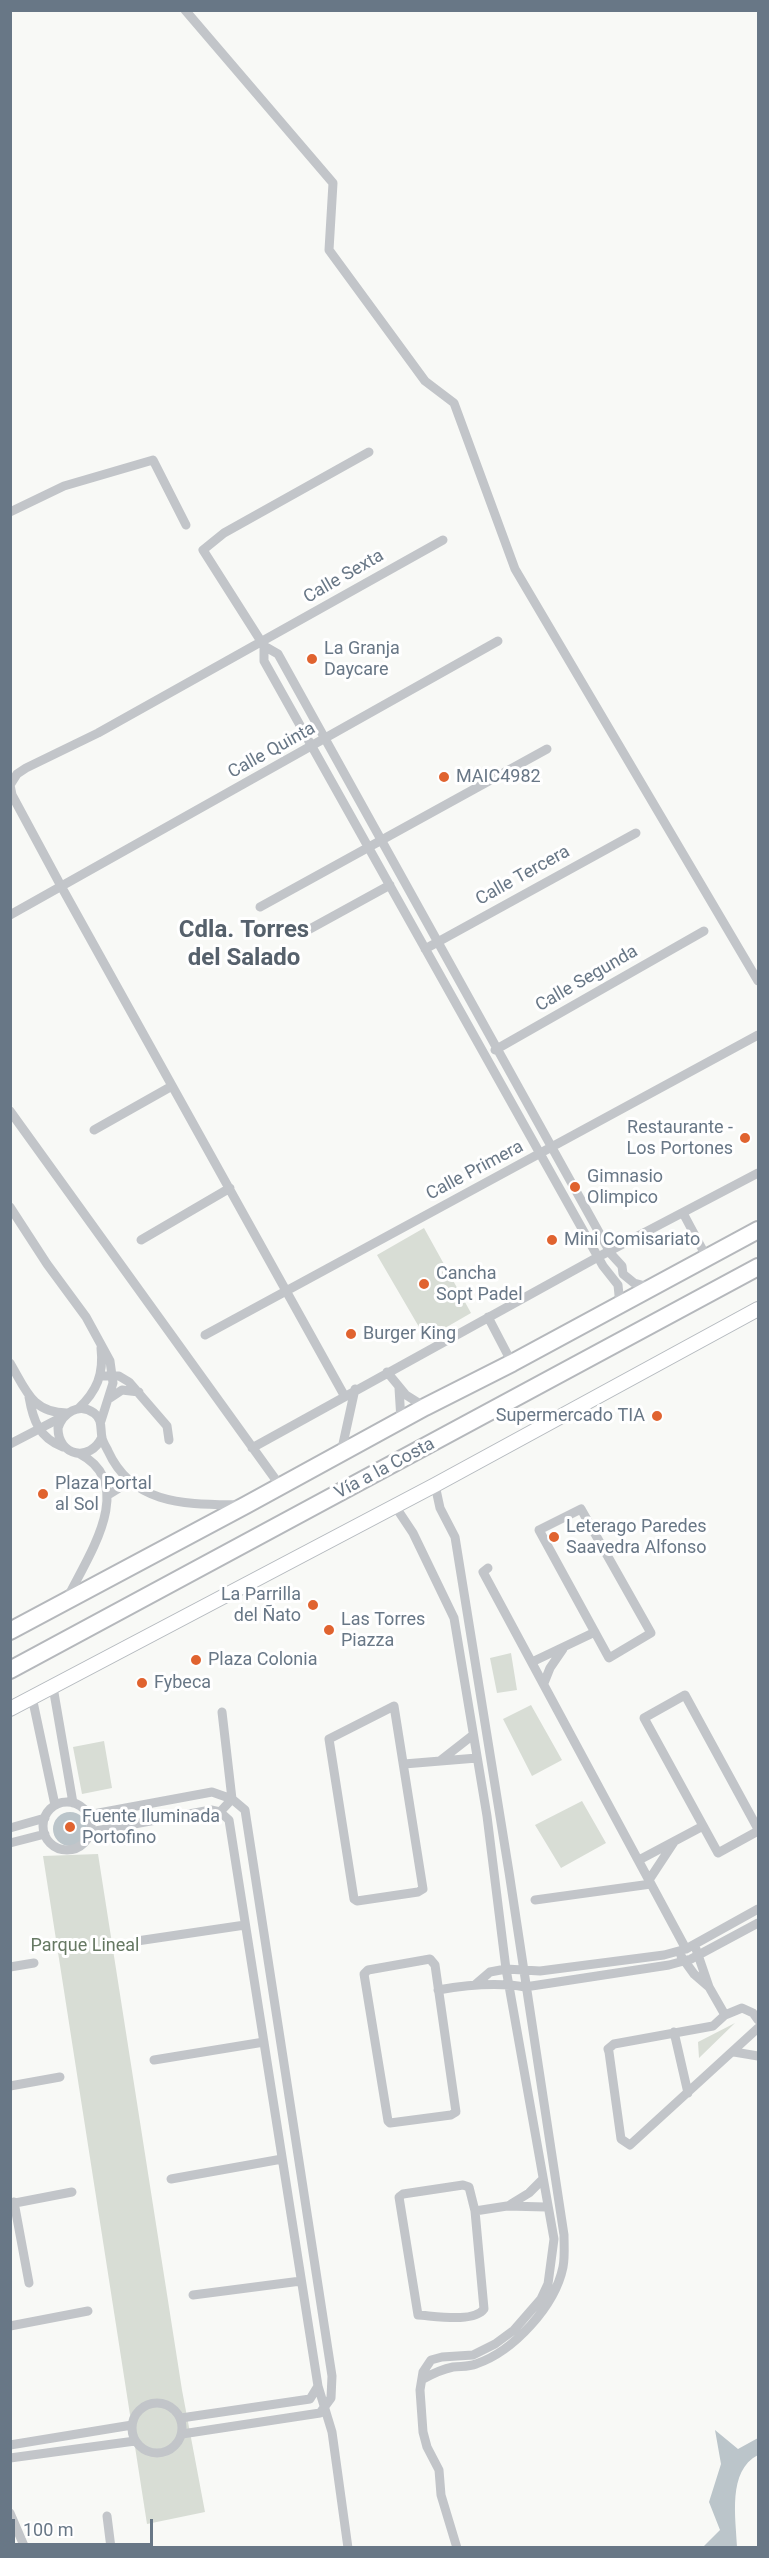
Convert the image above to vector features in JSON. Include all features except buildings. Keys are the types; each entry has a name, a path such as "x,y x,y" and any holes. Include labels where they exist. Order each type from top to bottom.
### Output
{"highway":[{"name":"Vía a la Costa","path":"10,1630 759,1230"},
{"name":"Vía a la Costa","path":"10,1670 759,1267"}],"street":[{"path":"185,10 333,183 329,250 425,381 454,403 514,569 759,981"},
{"path":"369,452 233,527 203,550 262,644 264,660 540,1155 598,1257 618,1286 620,1305"},
{"path":"10,512 64,486 122,471 153,460 186,525"},
{"name":"Calle Sexta","path":"10,785 17,774 26,768 98,734 262,644 443,540"},
{"name":"Calle Quinta","path":"10,915 313,747 498,641"},
{"path":"262,644 278,654 610,1252 622,1266 623,1274 634,1283 652,1288"},
{"path":"260,907 547,749"},
{"path":"10,785 12,795 61,886 344,1395"},
{"name":"Calle Tercera","path":"425,948 636,833"},
{"path":"308,930 390,885"},
{"name":"Calle Segunda","path":"485,1056 704,932"},
{"name":"Calle Primera","path":"206,1335 286,1289 540,1155 759,1035"},
{"path":"94,1130 172,1086"},
{"path":"10,1111 280,1487"},
{"path":"252,1448 344,1395 598,1257 759,1173"},
{"path":"141,1240 230,1188"},
{"path":"10,1207 47,1264 86,1317 110,1361 113,1375 110,1398 101,1421 102,1437 116,1467 129,1482 143,1491 173,1501 246,1505"},
{"path":"683,1213 707,1258"},
{"name":"Vía a la Costa","path":"10,1709 435,1485 758,1309"},
{"path":"488,1317 512,1363"},
{"path":"10,1444 78,1409 94,1391 101,1376 100,1342"},
{"path":"10,1363 28,1395 38,1429 50,1441 90,1460 100,1470 108,1495 107,1509 98,1534 66,1601"},
{"path":"387,1372 399,1388 424,1407"},
{"path":"101,1376 113,1375 124,1378 139,1392 167,1426 169,1440"},
{"path":"399,1388 401,1420"},
{"path":"341,1452 355,1389"},
{"path":"110,1398 122,1390 139,1392"},
{"path":"28,1395 47,1411 66,1414"},
{"path":"78,1409 95,1414 101,1421"},
{"path":"64,1447 58,1435 58,1428 66,1414"},
{"path":"80,1454 94,1449 102,1437"},
{"path":"108,1495 129,1482"},
{"path":"423,2379 444,2369 474,2364 512,2342 528,2329 554,2291 563,2267 564,2235 454,1537 440,1508 435,1485"},
{"path":"394,1506 413,1533 454,1617 480,1777 506,1969 546,2207 554,2238 548,2284 541,2299 514,2330 495,2344 467,2356 442,2357 431,2360 425,2367 420,2390 423,2432 439,2470 441,2495 457,2547"},
{"path":"581,1509 651,1633 609,1658 595,1632 539,1530 581,1509"},
{"path":"488,1568 483,1572 686,1948 699,1955 709,1987 724,2015"},
{"path":"532,1662 595,1632"},
{"path":"544,1683 550,1668 564,1647"},
{"path":"53,1687 73,1803"},
{"path":"685,1695 759,1830 718,1853 644,1718 685,1695"},
{"path":"32,1697 55,1805"},
{"path":"394,1706 404,1764 423,1888 418,1892 357,1901 354,1899 329,1739 394,1706"},
{"path":"220,1812 232,1799 222,1712"},
{"path":"40,1731 59,1726"},
{"path":"440,1762 473,1735"},
{"path":"404,1764 477,1758"},
{"path":"48,1766 66,1763"},
{"path":"480,1777 493,1775"},
{"path":"88,1815 212,1792 232,1799 245,1810 290,2099 332,2376 331,2398 321,2413 182,2434"},
{"path":"10,1828 45,1818 55,1805 73,1803 85,1809 90,1832 82,1845 68,1850 54,1845 45,1834 45,1818"},
{"path":"90,1832 211,1810 220,1812 229,1820 318,2386 332,2433 348,2547"},
{"path":"639,1860 703,1826"},
{"path":"10,1843 45,1834"},
{"path":"535,1900 650,1882 675,1841"},
{"path":"476,1984 490,1972 506,1969 540,1971 686,1948 759,1909"},
{"path":"438,1990 476,1984 509,1984 525,1987 684,1961 759,1923"},
{"path":"137,1941 246,1925"},
{"path":"686,1948 684,1961 694,1974 709,1987"},
{"path":"429,1959 435,1965 438,1990 456,2112 451,2115 390,2123 364,1974 369,1970 429,1959"},
{"path":"10,1967 34,1963"},
{"path":"759,2020 742,2008 724,2015 713,2026 616,2042 608,2049 621,2139 630,2145 759,2028"},
{"path":"674,2032 688,2093"},
{"path":"154,2060 264,2042"},
{"path":"734,2052 759,2056"},
{"path":"10,2086 60,2077"},
{"path":"273,2102 290,2099"},
{"path":"535,2138 549,2136"},
{"path":"171,2179 282,2159"},
{"path":"507,2206 529,2193 542,2180"},
{"path":"465,2185 469,2187 475,2211 484,2309 480,2314 470,2317 418,2315 399,2197 403,2194 465,2185"},
{"path":"29,2283 12,2203 72,2192"},
{"path":"475,2211 507,2206 546,2207"},
{"path":"554,2238 564,2235"},
{"path":"193,2295 301,2281"},
{"path":"10,2326 88,2311"},
{"path":"467,2356 474,2364"},
{"path":"442,2357 444,2369"},
{"path":"181,2418 310,2399 318,2386"},
{"path":"154,2403 170,2406 181,2418 182,2434 173,2449 160,2454 148,2452 135,2441 132,2425 134,2417 146,2405 154,2403"},
{"path":"10,2445 132,2425"},
{"path":"10,2458 135,2441"},
{"path":"10,2513 25,2547"},
{"path":"107,2516 111,2547"}],"green space":[{"name":"Cancha Sopt Padel","path":"424,1228 471,1313 426,1339 377,1255"},
{"path":"511,1653 517,1690 497,1693 490,1658"},
{"path":"531,1705 562,1760 532,1776 503,1719"},
{"path":"104,1741 112,1788 82,1794 73,1747"},
{"path":"582,1801 606,1843 561,1868 535,1825"},
{"name":"Parque Lineal","path":"98,1854 182,2390 205,2512 147,2524 43,1856"},
{"path":"735,2023 699,2058 698,2042"}],"shaded area":[{"name":"Fuente Iluminada Portofino","path":"70,1812 82,1817 87,1829 82,1841 70,1846 58,1841 53,1829 58,1817"},
{"path":"715,2430 738,2449 758,2438 758,2455 748,2462 737,2483 735,2509 737,2547 703,2547 720,2530 709,2502 721,2464"}],"place":[{"name":"La Granja Daycare","path":"312,659"},
{"name":"MAIC4982","path":"444,777"},
{"name":"Restaurante - Los Portones","path":"745,1138"},
{"name":"Gimnasio Olimpico","path":"575,1187"},
{"name":"Mini Comisariato","path":"552,1240"},
{"name":"Cancha Sopt Padel","path":"424,1284"},
{"name":"Burger King","path":"351,1334"},
{"name":"Supermercado TIA","path":"657,1416"},
{"name":"Plaza Portal al Sol","path":"43,1494"},
{"name":"Leterago Paredes Saavedra Alfonso","path":"554,1537"},
{"name":"La Parrilla del Ñato","path":"313,1605"},
{"name":"Las Torres Piazza","path":"329,1630"},
{"name":"Plaza Colonia","path":"196,1660"},
{"name":"Fybeca","path":"142,1683"},
{"name":"Fuente Iluminada Portofino","path":"70,1827"}],"district":[{"name":"Cdla. Torres del Salado","path":"244,945"}]}
